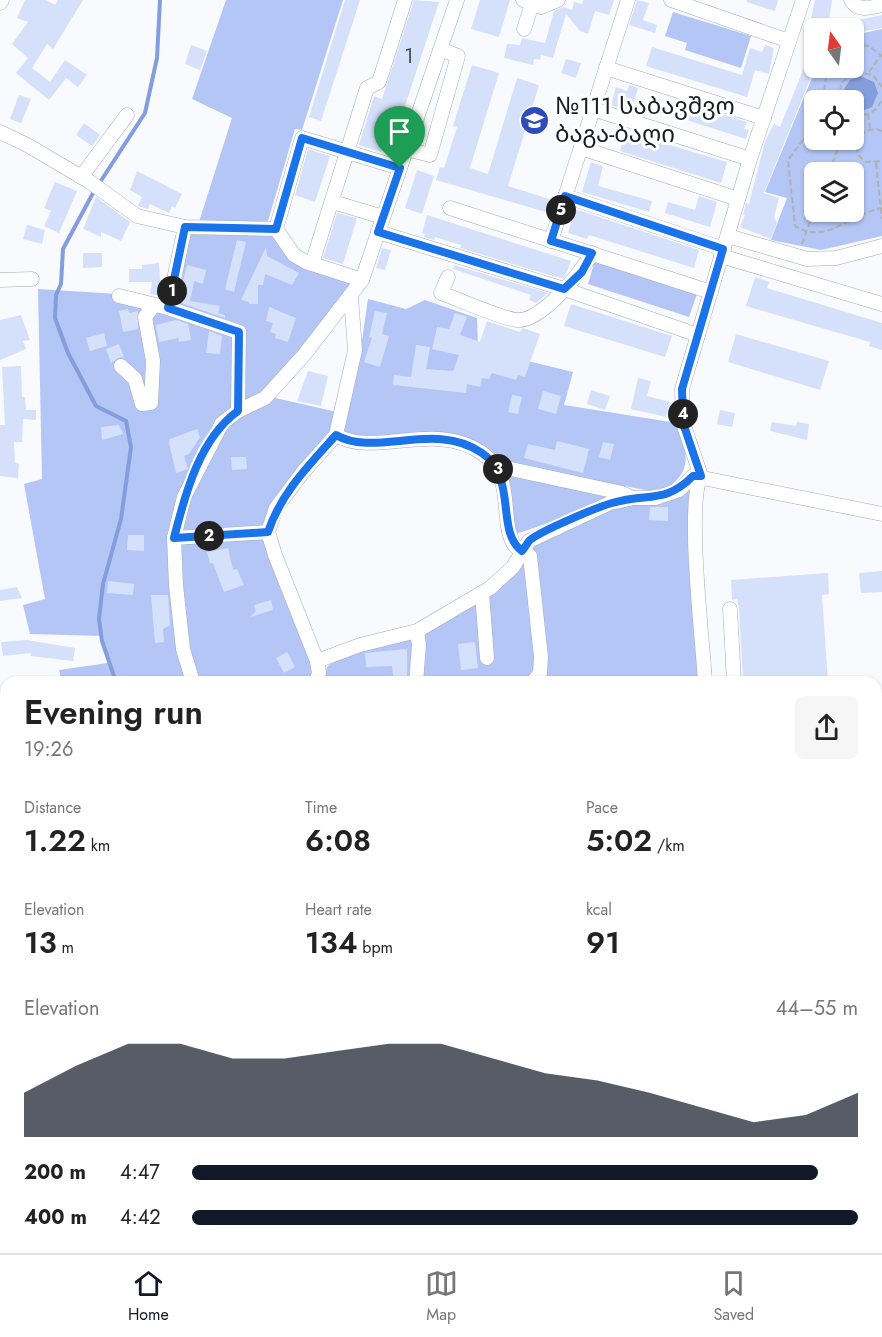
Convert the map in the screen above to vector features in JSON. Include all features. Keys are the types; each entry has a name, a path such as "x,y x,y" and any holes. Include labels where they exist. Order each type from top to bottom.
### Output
{"street":[{"path":"312,264 367,88 379,82 405,0"},
{"path":"191,676 183,649 174,538 184,497 222,423 238,411 265,398 351,297 362,280 456,0"},
{"path":"524,29 528,2 547,6 558,0"},
{"path":"551,241 628,0"},
{"path":"671,0 789,41"},
{"path":"705,676 695,518 696,486 701,476 683,423 682,389 750,159 803,0"},
{"path":"851,0 854,5 864,9 882,5"},
{"path":"406,149 430,155 459,56 440,49"},
{"path":"606,68 764,118"},
{"path":"593,109 750,159"},
{"path":"85,179 128,114"},
{"path":"0,132 30,146 85,179 137,216 185,227 276,229"},
{"path":"276,229 302,138 400,168"},
{"path":"580,148 738,199"},
{"path":"565,196 724,247 882,304"},
{"path":"333,202 383,217"},
{"path":"450,208 711,292"},
{"path":"121,366 135,379 142,404 151,403 153,361 145,317 161,306 185,227"},
{"path":"276,229 294,255 312,264 362,280"},
{"path":"378,232 564,289 698,335"},
{"path":"724,247 807,259 836,258 882,246"},
{"path":"448,277 441,293 518,320 533,316 564,289 582,272 592,253"},
{"path":"0,280 32,279"},
{"path":"119,297 161,306 239,332 238,411"},
{"path":"318,676 317,661 268,532 276,508 303,472 336,435 355,351 351,297"},
{"path":"336,435 350,443 431,437 463,444 483,454 498,470 504,486 512,537 516,546 530,556 541,657 540,673 537,676"},
{"path":"498,470 506,468 622,493 634,498"},
{"path":"317,661 360,645 417,630 482,593 513,567 529,541 542,533 610,503 634,498 656,498 679,490 693,476 882,514"},
{"path":"174,538 268,532"},
{"path":"482,593 487,658"},
{"path":"730,609 734,676"},
{"path":"416,676 419,645 417,630"}],"path":[{"path":"864,46 870,46 882,55 868,72"},
{"path":"864,72 877,78 882,87"},
{"path":"864,114 877,108 882,99"},
{"path":"868,114 870,129"},
{"path":"864,132 870,129 882,131"},
{"path":"804,139 788,160 795,226 806,233 821,233 881,208"},
{"path":"858,150 861,159 876,163 882,161"},
{"path":"876,163 882,219"},
{"path":"800,250 810,222"}],"shaded area":[{"path":"226,0 343,0 302,130 295,129 268,221 199,222 232,118 192,99"},
{"path":"673,12 751,36 741,68 685,50 687,43 665,36"},
{"path":"882,29 882,236 821,250 771,240 787,198 765,192 804,97 804,150 864,150 864,90 807,90 812,78 864,78 864,33"},
{"path":"864,78 874,82 878,93 872,107 864,110 864,90 844,90 850,80"},
{"path":"196,230 274,232 294,259 356,282 258,401 241,401 242,328 177,310 172,300 189,235"},
{"path":"596,257 698,291 689,317 588,284"},
{"path":"38,289 118,294 237,334 234,405 169,535 187,676 60,676 59,670 108,663 103,636 30,634 23,605 45,599 24,484 42,479"},
{"path":"368,299 406,309 425,300 477,318 478,349 573,372 564,405 677,423 684,445 683,470 672,485 661,493 498,462 462,440 350,439 342,431 360,354"},
{"path":"271,397 337,412 329,435 266,527 180,533 194,478 203,459 228,428 248,411"},
{"path":"506,471 617,495 586,510 516,534"},
{"path":"689,490 700,676 421,676 425,632 530,551 537,543 621,506 662,502"},
{"path":"264,535 315,673 313,676 197,676 187,643 179,542"},
{"path":"405,639 414,640 411,676 325,676 327,667 341,656"}],"building":[{"path":"25,0 46,0 55,5 58,0 83,0 53,49 47,44 32,68 50,82 65,60 87,75 78,87 66,78 49,100 16,73 28,58 12,44 28,22 17,18"},
{"path":"345,0 360,0 321,121 309,117"},
{"path":"414,0 439,2 404,109 396,106 381,152 359,145 374,96 382,99"},
{"path":"480,0 510,0 499,37 471,29"},
{"path":"583,0 614,0 609,15 595,11 588,34 580,31 566,14 553,58 541,55 540,60 534,59 533,65 504,58 507,44 520,45 522,38 545,43 554,11 563,7 572,10 574,2 582,4"},
{"path":"637,0 649,3 643,20 657,25 655,33 629,25"},
{"path":"747,0 778,0 775,11 746,2"},
{"path":"815,0 832,0 829,18 811,18"},
{"path":"882,15 882,28 864,31 864,19"},
{"path":"191,45 207,51 200,70 185,64"},
{"path":"765,45 774,48 769,74 755,70 747,97 646,66 652,47 742,75 750,48 762,52"},
{"path":"566,59 581,63 576,78 561,73"},
{"path":"472,65 499,73 470,168 488,174 517,78 539,85 508,186 549,199 546,212 436,180 440,167 444,168 457,127 453,126"},
{"path":"804,68 804,78 810,78 764,193 779,198 774,217 777,223 771,239 740,227 745,215 743,215 746,203 749,204 765,141 774,124 780,127"},
{"path":"629,85 638,88 631,112 611,105 616,87 627,91"},
{"path":"19,95 31,99 21,123 10,119"},
{"path":"675,99 693,105 691,112 717,120 719,113 747,122 744,129 749,130 746,139 677,117 679,108 672,106"},
{"path":"84,123 100,135 92,146 76,135"},
{"path":"626,132 727,162 721,183 620,151"},
{"path":"308,149 330,156 315,202 295,195"},
{"path":"591,162 603,166 598,186 652,201 649,212 582,192"},
{"path":"417,170 434,176 422,214 405,208"},
{"path":"137,171 182,194 175,208 172,206 169,213 150,204 148,209 138,206 142,197 130,190"},
{"path":"55,182 77,191 59,233 44,226 51,211 44,208"},
{"path":"699,196 717,202 710,227 665,213 668,202 695,210"},
{"path":"96,197 130,222 121,241 101,232 101,237 83,229"},
{"path":"572,208 699,250 694,268 589,235 587,239 568,233 572,219 568,218"},
{"path":"337,213 357,218 343,264 323,258"},
{"path":"427,215 571,261 563,278 556,277 460,248 461,245 435,237 434,240 424,237 425,234 422,233"},
{"path":"27,225 45,230 42,244 23,239"},
{"path":"237,240 246,242 234,292 225,289"},
{"path":"266,247 267,256 299,273 292,285 265,274 263,285 258,285 258,304 249,304 241,300"},
{"path":"382,248 391,250 385,270 376,268"},
{"path":"83,253 102,253 102,267 83,268"},
{"path":"159,263 160,280 165,280 161,296 150,294 152,282 129,282 129,269 142,269 142,265"},
{"path":"187,265 206,270 203,284 194,281 190,301 220,306 218,313 225,315 225,318 178,302"},
{"path":"454,265 548,293 536,303 529,300 531,295 453,269"},
{"path":"755,277 769,282 767,288 882,323 882,350 869,346 870,342 746,306"},
{"path":"571,304 672,336 665,357 564,326"},
{"path":"269,307 296,318 288,342 275,338 276,334 270,332 273,323 266,321"},
{"path":"128,309 129,313 138,311 138,329 123,332 119,311"},
{"path":"375,311 387,313 382,334 389,336 380,367 364,362 372,338 369,337"},
{"path":"455,313 467,317 460,335 480,342 487,321 520,332 523,328 540,334 525,377 518,375 516,380 492,373 489,379 482,378 480,387 467,384 466,393 393,385 394,375 411,377 416,345 430,347 426,369 453,371 459,355 432,349 437,327 449,329"},
{"path":"21,315 30,340 23,341 26,349 0,360 0,320"},
{"path":"176,320 188,324 191,340 179,342 178,338 159,342 156,325"},
{"path":"209,331 222,336 220,354 206,353"},
{"path":"104,333 107,346 90,351 86,338"},
{"path":"736,334 829,361 820,390 728,362"},
{"path":"119,344 124,357 111,363 106,349"},
{"path":"21,366 22,397 25,397 26,410 36,410 36,420 23,419 22,442 14,442 15,463 19,464 18,478 0,476 0,425 5,425 2,367"},
{"path":"308,371 328,376 321,406 297,401"},
{"path":"638,378 651,381 647,396 670,402 666,417 631,409"},
{"path":"591,390 610,396 605,410 587,404"},
{"path":"543,391 561,396 556,414 538,409"},
{"path":"512,395 522,397 518,414 508,412"},
{"path":"720,410 735,413 732,427 717,424"},
{"path":"772,422 796,426 797,422 809,424 807,440 770,431"},
{"path":"119,425 123,434 102,440 101,427"},
{"path":"197,429 200,437 189,454 184,456 188,469 176,473 170,439"},
{"path":"557,441 589,449 583,473 524,458 528,444 555,450"},
{"path":"603,442 614,444 610,460 599,457"},
{"path":"231,457 246,457 247,469 232,470"},
{"path":"650,507 668,507 668,521 649,520"},
{"path":"128,535 144,535 144,551 127,550"},
{"path":"228,548 233,570 237,569 244,585 224,592 207,552"},
{"path":"882,571 882,592 861,593 859,573"},
{"path":"828,573 829,594 822,595 828,676 743,676 739,609 737,599 732,600 731,580"},
{"path":"108,581 134,584 133,595 107,593"},
{"path":"17,587 22,598 0,601 0,590"},
{"path":"151,595 168,595 170,625 163,629 164,642 155,643"},
{"path":"271,600 273,610 250,617 256,611 254,605"},
{"path":"27,640 75,648 73,661 30,656 31,653 3,656 1,642"},
{"path":"475,642 478,668 461,670 458,644"},
{"path":"407,649 407,676 393,676 392,666 366,667 365,653"},
{"path":"287,652 295,667 284,673 276,658"}],"waterway":[{"path":"114,676 102,641 99,619 103,584 121,519 131,447 126,421 96,406 68,353 55,318 56,295 61,284 63,249 93,193 145,113 157,58 160,0"}],"place":[{"name":"№111 საბავშვო ბაგა-ბაღი","path":"534,120"}],"route":[{"path":"302,138 400,168 378,232 564,289 582,272 592,253 551,241 565,196 723,249 682,389 683,423 701,476 693,476 679,490 656,498 634,498 610,503 542,533 529,541 522,551 516,546 512,537 504,486 498,470 483,454 463,444 431,437 350,443 336,435 303,472 276,508 268,532 174,538 184,497 201,461 222,423 238,411 239,332 168,308 185,227 276,229 302,138"}]}
